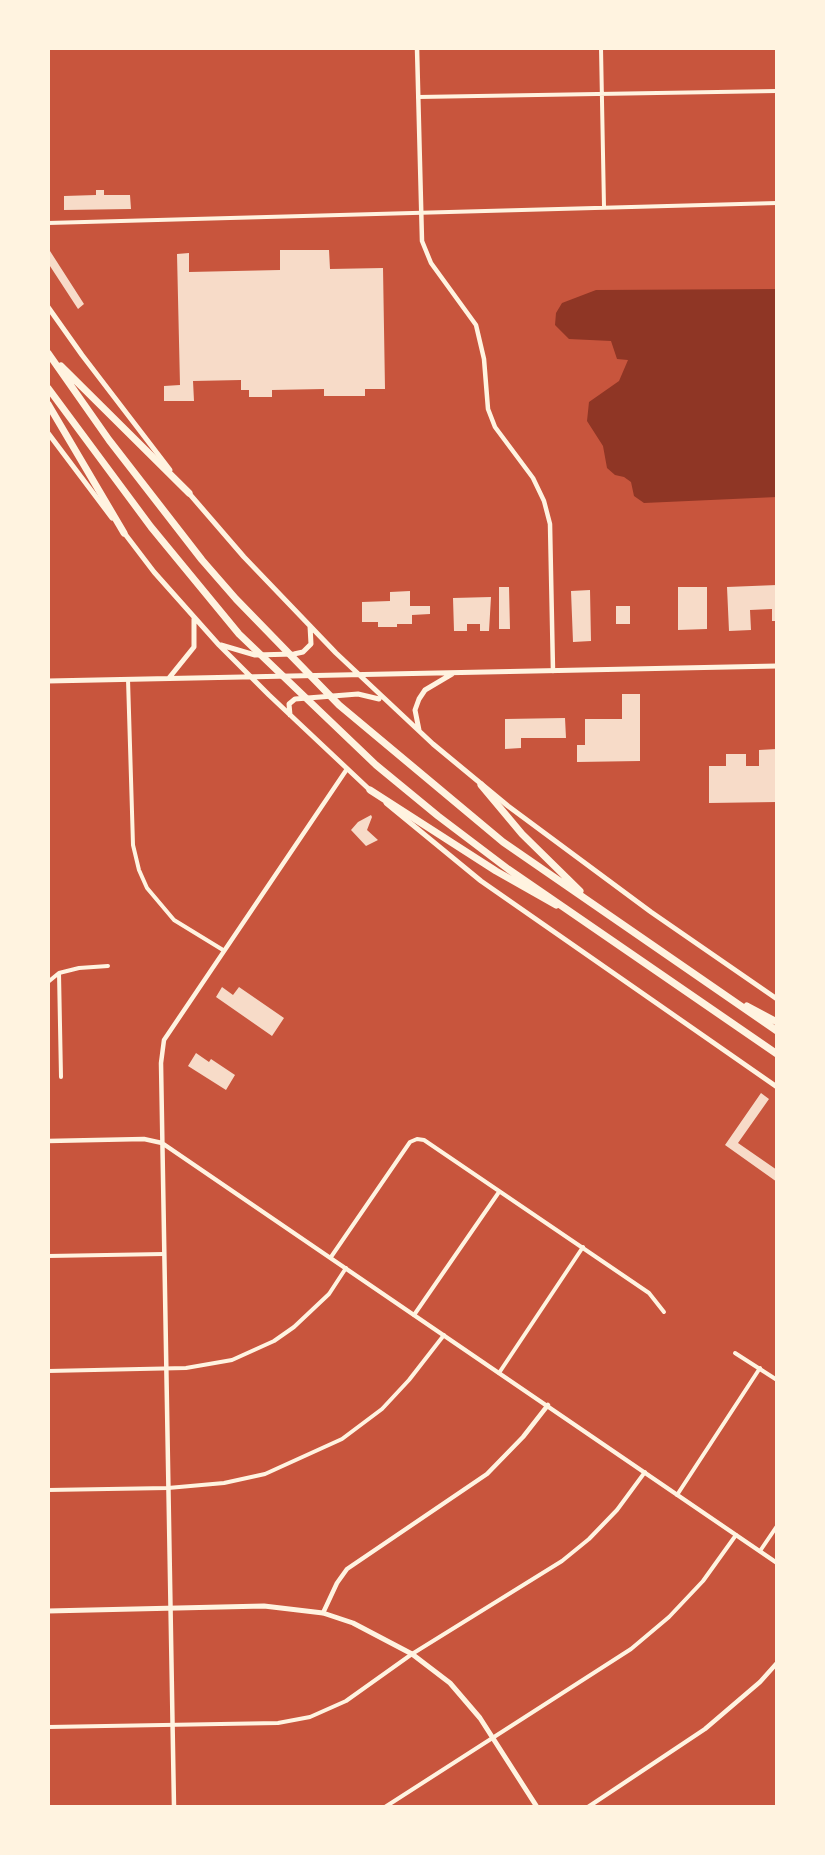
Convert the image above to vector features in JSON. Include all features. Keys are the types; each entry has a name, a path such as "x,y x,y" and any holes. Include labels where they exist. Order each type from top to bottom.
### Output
{"highway":[{"path":"48,352 88,396 189,493"},
{"path":"48,352 109,440 188,541 268,633 339,705 503,842 777,1031"},
{"path":"48,388 151,526 239,634 376,765 438,816 567,909 777,1054"},
{"path":"48,404 124,533"},
{"path":"481,785 522,834 592,904"},
{"path":"370,790 546,901 567,909"},
{"path":"721,993 777,1022"},
{"path":"729,1021 777,1060"}],"main road":[{"path":"48,307 112,397 189,493 244,557 357,675 481,785 651,912 777,999"},
{"path":"48,433 124,533 193,617 251,677 370,790 481,881 777,1087"},
{"path":"168,678 183,664 194,647 193,617"},
{"path":"219,645 255,656 303,652 311,644 309,625"},
{"path":"48,681 777,666"},
{"path":"420,732 415,721 418,699 425,690 454,673"},
{"path":"291,716 291,702 321,695 358,694 387,702"},
{"path":"48,1611 264,1606 322,1613 369,1629 412,1654 450,1683 480,1718 537,1807"}],"street":[{"path":"417,48 422,241 430,263 476,325 484,359 488,409 495,426 533,478 544,501 550,524 553,671"},
{"path":"601,48 604,207"},
{"path":"418,97 777,91"},
{"path":"48,223 777,203"},
{"path":"128,679 133,846 139,870 153,897 174,920 223,950"},
{"path":"174,1807 162,1143 161,1064 164,1040 347,769"},
{"path":"48,982 59,974 79,968 108,966"},
{"path":"59,974 61,1077"},
{"path":"48,1141 144,1139 162,1143 777,1563"},
{"path":"331,1257 410,1142 417,1139 424,1140 649,1293 664,1312"},
{"path":"414,1315 500,1192"},
{"path":"499,1373 582,1247"},
{"path":"48,1256 164,1254"},
{"path":"48,1371 166,1369 209,1366 232,1360 274,1341 314,1311 346,1268"},
{"path":"48,1490 168,1488 224,1484 265,1474 342,1439 381,1409 409,1380 444,1334"},
{"path":"735,1353 777,1380"},
{"path":"677,1495 760,1368"},
{"path":"322,1613 347,1569 487,1474 524,1437 548,1405"},
{"path":"48,1727 278,1723 310,1717 346,1701 412,1654 562,1561 589,1539 617,1510 645,1472"},
{"path":"760,1551 777,1526"},
{"path":"385,1807 631,1648 669,1617 703,1581 736,1535"},
{"path":"588,1807 705,1729 760,1682 777,1663"}],"shaded area":[{"path":"777,289 777,497 644,503 634,496 631,482 615,475 607,468 603,446 587,421 589,402 619,381 628,360 617,359 611,341 569,339 555,325 556,313 562,303 596,290"}],"building":[{"path":"96,190 104,190 104,195 130,195 131,209 64,210 64,196 96,195"},
{"path":"280,250 329,250 330,269 383,268 385,389 365,389 365,396 324,396 324,389 272,390 272,397 249,397 249,390 241,390 241,380 193,381 194,401 164,401 164,386 180,385 177,254 189,253 189,272 280,270"},
{"path":"50,251 84,304 78,309 48,263"},
{"path":"777,585 777,621 772,621 772,609 750,610 751,630 729,631 727,587"},
{"path":"499,587 509,587 510,629 499,629"},
{"path":"678,587 707,587 707,629 678,630"},
{"path":"590,590 591,641 573,642 571,591"},
{"path":"410,591 410,606 430,606 430,614 412,615 412,624 397,624 397,627 378,627 378,622 362,622 362,602 390,601 390,592"},
{"path":"491,597 489,631 480,631 480,624 467,624 467,631 454,631 453,598"},
{"path":"616,606 630,606 630,624 616,624"},
{"path":"622,694 640,694 640,761 577,762 577,745 585,745 585,719 622,719"},
{"path":"565,718 566,738 521,738 521,748 505,749 505,719"},
{"path":"777,749 777,802 709,803 709,766 726,766 726,754 746,754 746,766 759,766 759,750"},
{"path":"371,815 367,830 378,840 366,846 351,830 358,822"},
{"path":"222,987 233,995 239,987 284,1018 272,1036 216,997"},
{"path":"196,1053 209,1062 211,1059 235,1075 226,1090 188,1066"},
{"path":"761,1093 769,1099 738,1143 777,1170 777,1182 725,1145"}]}
